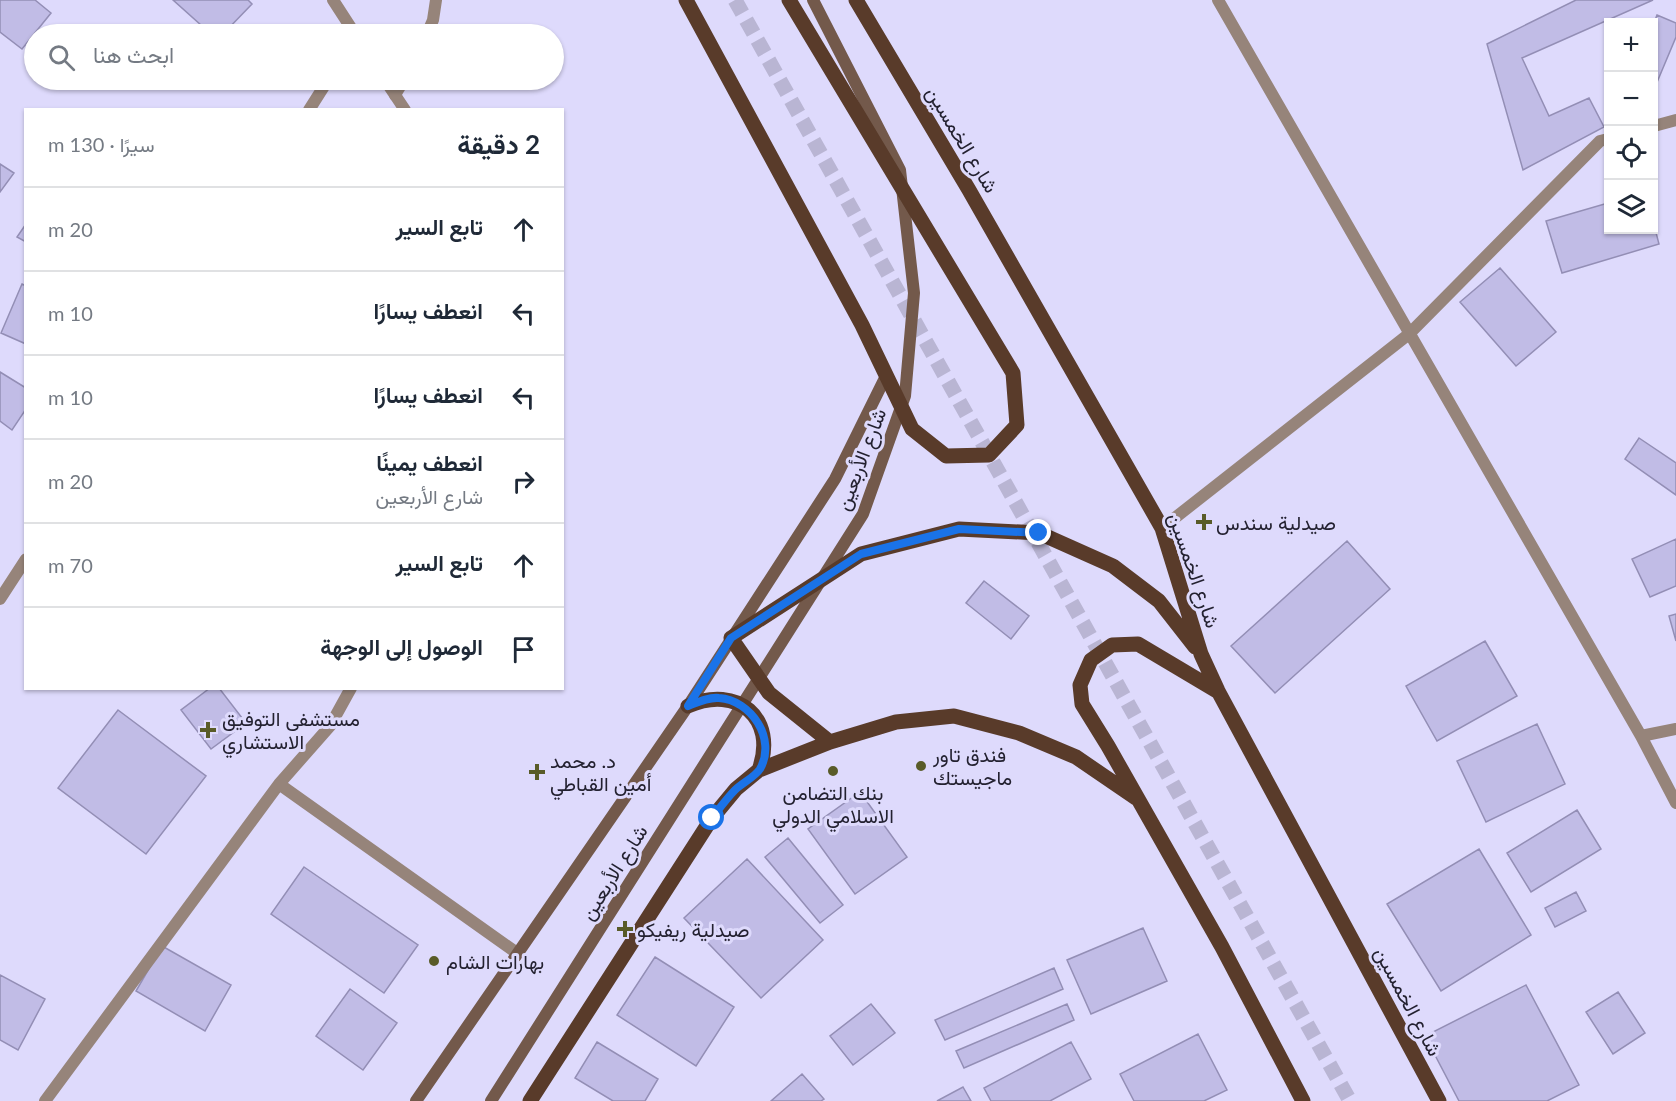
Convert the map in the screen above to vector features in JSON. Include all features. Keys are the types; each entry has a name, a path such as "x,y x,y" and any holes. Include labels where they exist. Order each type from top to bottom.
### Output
{"main road":[{"path":"686,0 862,325 912,429 946,456 989,455 1017,425 1013,373 789,0"},
{"name":"شارع الأربعين","path":"491,1101 862,514 905,396 914,292 900,170 813,0"},
{"name":"شارع الخمسين","path":"856,0 969,190 1162,528 1201,654 1218,691 1439,1101"},
{"name":"شارع الأربعين","path":"416,1101 688,706 835,479 886,376 862,325"},
{"path":"830,742 769,693 731,638 861,554 959,529 1039,533 1113,566 1159,601 1201,654"},
{"path":"1218,691 1138,644 1112,645 1091,660 1080,685 1082,704 1222,947 1303,1101"},
{"path":"688,706 703,700 719,698 735,701 748,710 759,723 765,738 765,754 759,770"},
{"path":"530,1101 712,818 736,789 759,770 830,742 896,722 954,716 1019,733 1076,757 1136,798"}],"street":[{"path":"333,0 349,24"},
{"path":"431,24 436,0"},
{"path":"1218,0 1641,736 1676,803"},
{"path":"310,108 322,90"},
{"path":"392,90 404,108"},
{"path":"395,95 398,90"},
{"path":"1658,125 1676,120"},
{"path":"1162,528 1409,334 1600,141 1604,140"},
{"path":"0,599 24,562"},
{"path":"45,1101 279,784 330,726 350,690"},
{"path":"1641,736 1676,729"},
{"path":"279,784 517,953"}],"building":[{"path":"0,0 35,0 51,13 42,24 24,24 22,49 0,32"},
{"path":"173,0 248,0 252,4 233,24 200,24"},
{"path":"1576,0 1653,0 1612,18 1604,18 1604,22 1522,58 1549,116 1589,98 1604,127 1523,170 1487,44"},
{"path":"1657,15 1676,23 1676,37 1658,80 1658,18 1656,18"},
{"path":"0,164 14,173 0,192"},
{"path":"1604,204 1604,234 1656,234 1659,244 1562,273 1546,221"},
{"path":"24,227 24,241 17,237"},
{"path":"1500,268 1556,332 1516,366 1460,302"},
{"path":"22,284 24,285 24,343 1,333"},
{"path":"0,372 24,387 24,412 12,430 0,421"},
{"path":"1639,438 1676,463 1676,495 1625,459"},
{"path":"1676,539 1676,586 1650,597 1632,559"},
{"path":"1347,541 1390,589 1275,693 1231,646"},
{"path":"984,581 1029,616 1011,639 966,603"},
{"path":"1676,614 1676,641 1669,616"},
{"path":"1485,641 1517,696 1437,741 1406,686"},
{"path":"207,690 221,690 246,723 211,749 181,710"},
{"path":"118,710 206,776 146,854 58,788"},
{"path":"1537,724 1565,784 1486,822 1457,761"},
{"path":"860,792 907,857 855,894 808,829"},
{"path":"1577,810 1601,849 1531,892 1507,853"},
{"path":"788,838 843,905 820,923 765,857"},
{"path":"1479,849 1531,935 1441,991 1387,904"},
{"path":"747,859 823,940 761,998 684,918"},
{"path":"304,867 418,945 384,993 271,914"},
{"path":"1576,892 1586,911 1555,927 1545,908"},
{"path":"1143,928 1167,981 1091,1014 1067,960"},
{"path":"162,946 231,985 205,1031 136,991"},
{"path":"655,957 734,1007 696,1066 617,1015"},
{"path":"1054,968 1063,989 945,1040 935,1020"},
{"path":"0,975 45,999 18,1050 0,1040"},
{"path":"1526,985 1579,1085 1547,1101 1459,1101 1425,1036"},
{"path":"350,989 397,1023 363,1070 316,1036"},
{"path":"1618,992 1645,1033 1613,1054 1586,1012"},
{"path":"871,1004 895,1033 853,1065 830,1036"},
{"path":"1067,1004 1074,1020 964,1068 956,1051"},
{"path":"1198,1034 1227,1090 1204,1101 1134,1101 1120,1074"},
{"path":"597,1042 658,1079 645,1101 613,1101 575,1078"},
{"path":"1071,1042 1091,1079 1050,1101 991,1101 984,1088"},
{"path":"802,1074 824,1099 821,1101 771,1101"},
{"path":"963,1087 971,1101 937,1101"}],"tunnel":[{"path":"735,0 1350,1101"}],"place":[{"name":"صيدلية سندس","path":"1204,522"},
{"name":"مستشفى التوفيق الاستشاري","path":"208,730"},
{"name":"فندق تاور ماجيستك","path":"921,766"},
{"name":"بنك التضامن الاسلامي الدولي","path":"833,771"},
{"name":"د. محمد أمين القباطي","path":"537,772"},
{"name":"صيدلية ريفيكو","path":"625,929"},
{"name":"بهارات الشام","path":"434,961"}],"route":[{"path":"712,818 736,789 759,770 765,754 765,738 759,723 748,710 735,701 719,698 703,700 688,706 731,638 861,554 959,529 1039,533"}]}
